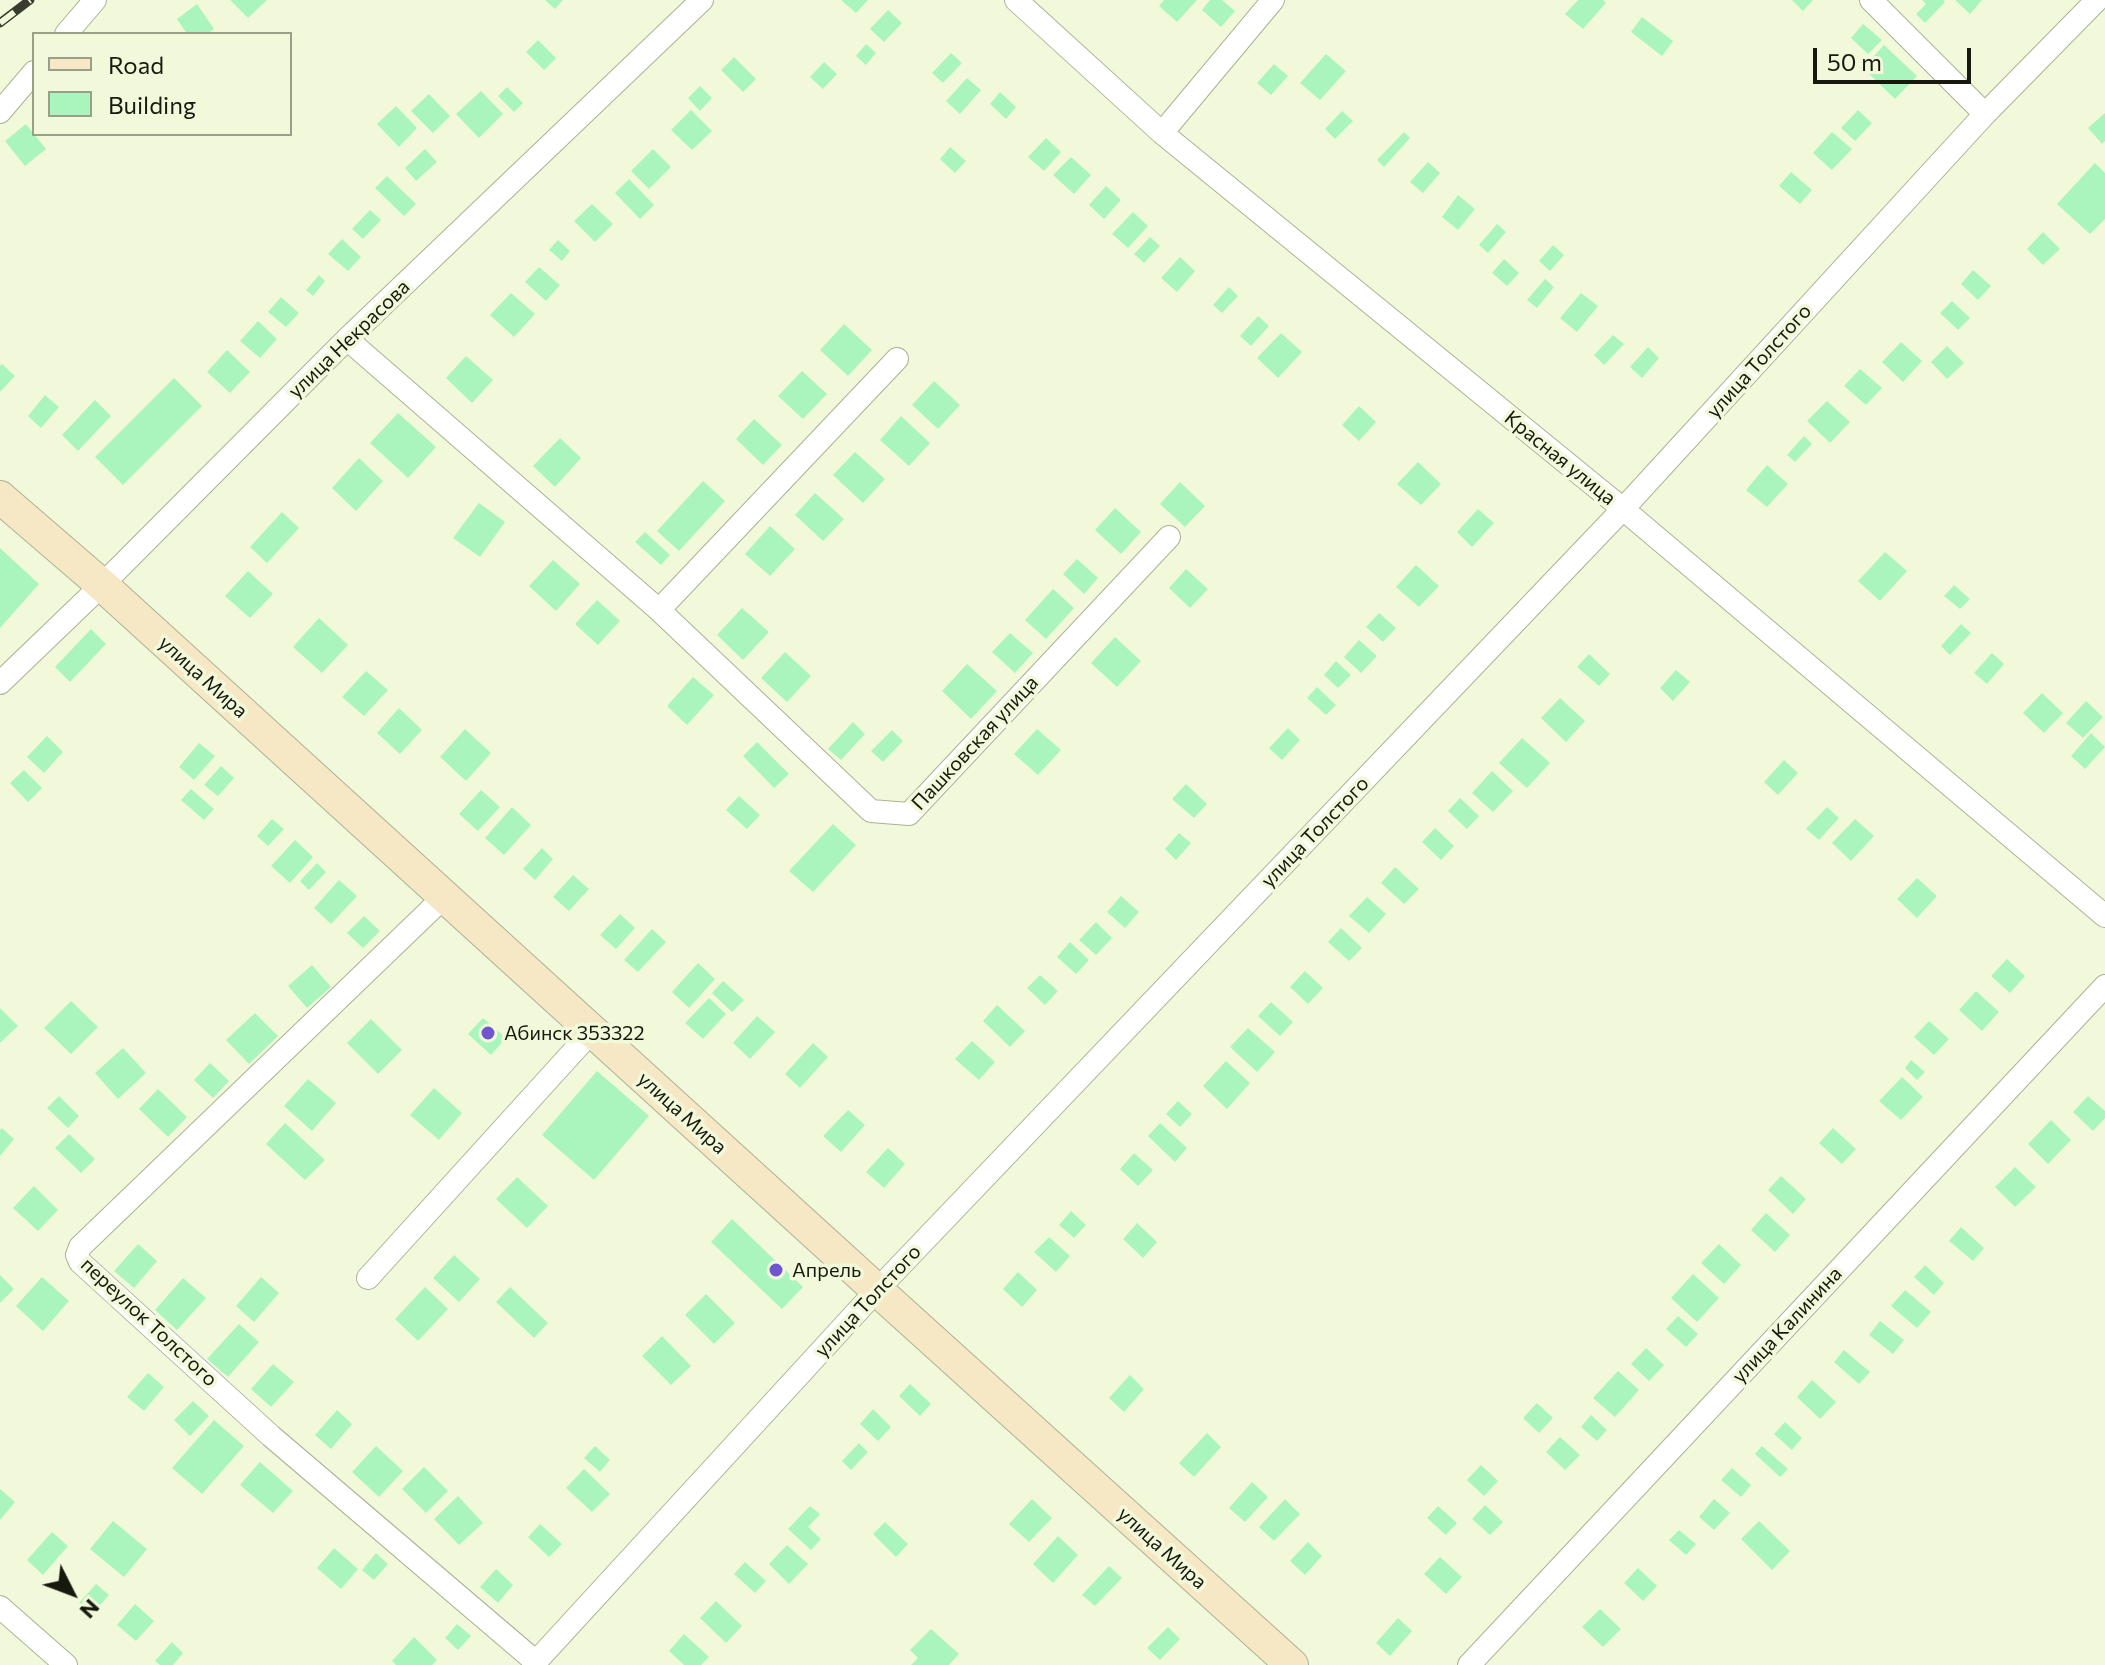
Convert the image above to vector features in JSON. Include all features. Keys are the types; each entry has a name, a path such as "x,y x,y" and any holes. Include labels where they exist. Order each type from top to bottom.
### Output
{"main road":[{"name":"улица Мира","path":"0,497 102,585 1292,1665"}],"street":[{"path":"68,32 95,0"},
{"name":"улица Некрасова","path":"0,683 347,339 702,0"},
{"name":"Красная улица","path":"1016,0 1162,133 1623,509 2105,916"},
{"path":"1162,133 1273,0"},
{"path":"1871,0 1985,114"},
{"name":"улица Толстого","path":"534,1664 877,1290 1623,509 1985,114 2097,0"},
{"path":"0,112 32,74"},
{"name":"Пашковская улица","path":"347,339 659,610 871,811 909,814 1169,537"},
{"path":"659,610 897,359"},
{"name":"переулок Толстого","path":"444,897 80,1247 77,1255 80,1262 271,1436 534,1664"},
{"name":"улица Калинина","path":"1469,1665 2105,986"},
{"path":"368,1278 592,1031"},
{"path":"0,1607 66,1665"}],"building":[{"path":"230,0 267,0 248,18"},
{"path":"545,0 563,0 555,9"},
{"path":"841,0 868,0 856,13"},
{"path":"1164,0 1197,0 1177,22 1159,6"},
{"path":"1210,0 1222,0 1235,11 1221,27 1202,10"},
{"path":"1578,0 1603,0 1606,3 1583,29 1565,14"},
{"path":"1792,0 1813,0 1803,11"},
{"path":"1922,0 1945,2 1925,23 1916,14 1926,4"},
{"path":"1955,0 1982,0 1970,14"},
{"path":"197,4 214,29 210,32 186,32 177,19"},
{"path":"888,10 902,23 884,42 870,29"},
{"path":"1642,17 1673,41 1662,56 1631,32"},
{"path":"1863,24 1882,40 1868,54 1851,38"},
{"path":"538,40 556,58 544,70 526,52"},
{"path":"866,44 876,53 866,65 856,56"},
{"path":"1884,45 1917,76 1895,99 1863,68"},
{"path":"951,53 962,63 943,83 932,73"},
{"path":"1326,54 1346,71 1320,100 1300,83"},
{"path":"734,57 756,79 743,92 721,70"},
{"path":"824,62 837,74 823,89 810,77"},
{"path":"1274,64 1288,76 1271,95 1257,83"},
{"path":"967,78 981,90 960,114 946,101"},
{"path":"700,86 712,98 700,111 688,98"},
{"path":"507,87 523,103 514,112 498,96"},
{"path":"481,91 503,114 479,138 456,114"},
{"path":"1000,92 1016,107 1006,119 990,104"},
{"path":"429,94 450,116 433,133 411,111"},
{"path":"396,106 417,128 399,147 377,124"},
{"path":"691,110 712,131 692,150 671,130"},
{"path":"1858,110 1872,123 1855,141 1841,128"},
{"path":"1342,111 1353,121 1335,139 1325,129"},
{"path":"2105,113 2105,141 2102,144 2088,128"},
{"path":"26,124 32,136 36,136 46,149 25,166 5,141"},
{"path":"1404,132 1410,138 1384,167 1377,160"},
{"path":"1832,132 1852,149 1832,170 1813,153"},
{"path":"1046,138 1061,152 1044,171 1028,157"},
{"path":"950,147 966,161 955,173 940,159"},
{"path":"425,149 437,162 416,181 405,168"},
{"path":"653,149 671,167 649,189 631,171"},
{"path":"1071,157 1091,175 1074,194 1053,175"},
{"path":"1428,162 1440,173 1423,193 1410,182"},
{"path":"2095,163 2105,173 2105,219 2090,234 2057,204"},
{"path":"1791,172 1812,190 1800,204 1779,186"},
{"path":"387,176 416,204 404,216 375,188"},
{"path":"629,179 654,205 640,219 615,193"},
{"path":"1106,186 1121,200 1104,219 1089,205"},
{"path":"1458,195 1475,209 1458,230 1442,217"},
{"path":"592,204 613,224 595,242 574,221"},
{"path":"370,210 381,220 363,239 352,229"},
{"path":"1133,212 1148,226 1128,248 1112,234"},
{"path":"1497,224 1506,232 1488,253 1479,245"},
{"path":"2043,232 2060,249 2043,265 2027,249"},
{"path":"1150,237 1160,246 1144,263 1134,254"},
{"path":"342,239 361,257 348,271 328,254"},
{"path":"558,240 570,251 562,261 549,250"},
{"path":"1553,245 1564,255 1550,271 1539,261"},
{"path":"1180,257 1195,271 1177,292 1161,278"},
{"path":"1504,259 1519,273 1507,286 1492,273"},
{"path":"539,267 560,285 546,301 525,282"},
{"path":"1973,270 1991,286 1978,300 1961,284"},
{"path":"319,275 325,281 313,296 306,290"},
{"path":"1545,279 1554,287 1537,308 1527,300"},
{"path":"1229,287 1238,296 1222,313 1213,305"},
{"path":"511,293 535,314 514,337 490,315"},
{"path":"1581,293 1598,306 1577,332 1560,318"},
{"path":"281,297 299,313 286,327 268,312"},
{"path":"1952,301 1970,318 1958,330 1940,313"},
{"path":"1258,316 1269,326 1251,346 1240,336"},
{"path":"258,321 277,339 260,358 240,341"},
{"path":"844,324 872,350 848,376 820,350"},
{"path":"1281,333 1302,352 1278,378 1257,358"},
{"path":"1613,335 1624,344 1604,365 1594,355"},
{"path":"1901,342 1922,361 1903,382 1882,362"},
{"path":"1947,346 1964,363 1947,379 1931,362"},
{"path":"1648,347 1659,358 1642,378 1630,367"},
{"path":"227,350 250,372 230,393 207,372"},
{"path":"466,356 493,380 472,403 446,378"},
{"path":"2,364 15,376 0,392 0,366"},
{"path":"1860,369 1882,388 1866,405 1844,386"},
{"path":"802,371 827,394 803,419 778,396"},
{"path":"174,378 202,406 123,485 95,457"},
{"path":"934,381 960,405 938,429 912,405"},
{"path":"45,395 59,407 41,428 28,416"},
{"path":"95,400 111,416 78,451 62,435"},
{"path":"1827,401 1850,422 1830,443 1807,421"},
{"path":"1359,406 1376,422 1359,441 1342,425"},
{"path":"398,413 436,447 408,478 370,443"},
{"path":"901,416 930,443 909,466 880,440"},
{"path":"754,419 782,445 763,465 736,439"},
{"path":"1804,436 1812,444 1795,462 1787,455"},
{"path":"560,438 581,458 555,487 533,466"},
{"path":"855,452 885,479 863,503 833,475"},
{"path":"359,458 383,481 356,511 332,488"},
{"path":"1418,462 1441,484 1421,505 1397,484"},
{"path":"1767,465 1788,484 1767,507 1746,490"},
{"path":"703,481 725,501 679,551 657,531"},
{"path":"1180,482 1205,506 1185,527 1160,504"},
{"path":"815,493 844,519 823,541 795,515"},
{"path":"479,503 505,522 480,557 453,538"},
{"path":"1115,508 1141,532 1121,554 1095,530"},
{"path":"1478,509 1494,523 1472,547 1457,532"},
{"path":"282,512 299,528 267,563 250,547"},
{"path":"770,526 795,549 770,576 745,554"},
{"path":"645,532 670,555 661,565 635,542"},
{"path":"0,548 39,584 0,628"},
{"path":"1885,552 1907,571 1880,601 1858,581"},
{"path":"1077,559 1098,578 1084,594 1063,574"},
{"path":"553,560 580,584 556,611 529,586"},
{"path":"1416,565 1439,586 1419,607 1396,587"},
{"path":"1186,569 1208,589 1190,608 1169,588"},
{"path":"248,571 273,594 250,618 225,596"},
{"path":"1954,585 1970,599 1960,609 1944,596"},
{"path":"1053,589 1074,608 1046,639 1025,620"},
{"path":"597,600 620,621 598,645 575,624"},
{"path":"742,608 769,632 743,660 717,635"},
{"path":"1379,613 1396,628 1383,642 1366,627"},
{"path":"319,618 348,645 322,673 293,647"},
{"path":"1961,624 1971,633 1950,655 1941,646"},
{"path":"91,629 106,644 70,682 55,667"},
{"path":"1010,633 1033,653 1015,673 992,652"},
{"path":"1115,637 1141,661 1117,687 1091,663"},
{"path":"1359,640 1377,656 1361,673 1344,657"},
{"path":"785,652 811,676 787,702 761,678"},
{"path":"1992,653 2004,664 1987,684 1974,673"},
{"path":"1589,654 1610,674 1599,686 1577,667"},
{"path":"1336,661 1351,675 1338,688 1324,675"},
{"path":"967,664 997,691 971,719 942,691"},
{"path":"1676,670 1690,682 1673,701 1660,688"},
{"path":"366,671 388,690 364,716 342,697"},
{"path":"693,677 714,695 687,725 667,706"},
{"path":"1317,687 1336,705 1326,715 1307,698"},
{"path":"2042,693 2063,713 2044,733 2023,713"},
{"path":"1560,698 1585,721 1566,742 1541,718"},
{"path":"2086,701 2103,717 2083,738 2066,723"},
{"path":"399,708 422,730 400,754 377,733"},
{"path":"853,722 865,734 841,760 828,749"},
{"path":"1288,728 1300,740 1282,760 1269,748"},
{"path":"465,729 491,753 466,781 440,757"},
{"path":"1037,729 1061,750 1038,775 1014,754"},
{"path":"892,730 903,741 883,762 871,751"},
{"path":"2091,733 2105,747 2085,769 2071,756"},
{"path":"47,736 63,752 44,773 27,757"},
{"path":"1522,738 1550,763 1527,788 1499,763"},
{"path":"757,742 789,774 774,788 743,756"},
{"path":"199,743 215,756 194,780 179,767"},
{"path":"1784,760 1798,773 1778,795 1764,782"},
{"path":"221,766 234,778 218,796 204,785"},
{"path":"24,770 42,788 28,802 10,783"},
{"path":"1492,771 1513,791 1493,812 1472,793"},
{"path":"1186,784 1207,804 1194,818 1172,799"},
{"path":"191,789 214,809 204,820 181,800"},
{"path":"481,790 500,807 478,831 459,814"},
{"path":"739,796 760,815 747,829 726,810"},
{"path":"1460,798 1479,816 1467,829 1448,811"},
{"path":"512,807 531,825 504,855 485,838"},
{"path":"1827,807 1839,818 1819,840 1806,829"},
{"path":"272,819 284,829 268,846 257,836"},
{"path":"1855,819 1874,836 1851,861 1832,843"},
{"path":"833,824 856,845 813,892 789,871"},
{"path":"1435,828 1454,846 1441,860 1422,842"},
{"path":"1179,833 1191,843 1176,860 1165,849"},
{"path":"295,840 313,857 290,883 271,866"},
{"path":"542,848 553,859 535,880 523,869"},
{"path":"317,863 326,872 309,890 300,881"},
{"path":"1395,867 1419,889 1404,904 1381,883"},
{"path":"573,875 589,889 569,911 553,897"},
{"path":"1917,878 1937,896 1917,918 1897,899"},
{"path":"339,880 357,896 331,924 314,908"},
{"path":"1121,896 1139,912 1125,928 1107,912"},
{"path":"1367,897 1386,914 1369,933 1349,916"},
{"path":"620,914 635,928 616,949 600,935"},
{"path":"364,916 380,931 363,948 347,933"},
{"path":"1096,922 1112,938 1096,955 1079,940"},
{"path":"1341,928 1362,948 1349,961 1328,942"},
{"path":"652,929 666,942 638,972 624,960"},
{"path":"1070,942 1089,960 1076,974 1057,957"},
{"path":"2007,959 2025,976 2010,993 1991,976"},
{"path":"698,963 715,979 689,1008 672,992"},
{"path":"312,965 331,987 307,1008 288,986"},
{"path":"1305,971 1323,988 1308,1004 1290,987"},
{"path":"1040,975 1058,991 1045,1005 1027,988"},
{"path":"723,981 744,1000 732,1012 712,993"},
{"path":"1976,991 1999,1012 1982,1031 1959,1010"},
{"path":"709,998 726,1014 703,1039 685,1023"},
{"path":"71,1001 98,1027 71,1054 44,1028"},
{"path":"1271,1002 1293,1022 1280,1036 1258,1016"},
{"path":"997,1005 1025,1031 1010,1047 983,1021"},
{"path":"0,1008 18,1026 0,1043"},
{"path":"255,1013 278,1036 249,1064 226,1040"},
{"path":"757,1016 775,1032 750,1059 733,1043"},
{"path":"483,1018 506,1038 491,1055 468,1034"},
{"path":"371,1019 402,1050 378,1074 347,1043"},
{"path":"1929,1021 1949,1039 1934,1055 1914,1037"},
{"path":"1248,1028 1275,1052 1257,1072 1230,1047"},
{"path":"972,1041 995,1062 979,1080 955,1059"},
{"path":"813,1043 828,1057 800,1088 785,1074"},
{"path":"123,1048 146,1073 118,1099 95,1073"},
{"path":"1911,1060 1925,1072 1917,1080 1905,1068"},
{"path":"1226,1061 1250,1083 1227,1109 1203,1086"},
{"path":"210,1063 229,1081 213,1098 194,1080"},
{"path":"597,1071 649,1116 594,1180 542,1135"},
{"path":"1902,1077 1923,1097 1901,1120 1879,1101"},
{"path":"308,1079 336,1103 312,1131 284,1106"},
{"path":"434,1088 462,1113 439,1140 410,1115"},
{"path":"158,1089 187,1117 168,1137 139,1109"},
{"path":"59,1096 79,1116 68,1128 47,1108"},
{"path":"2088,1096 2105,1111 2105,1118 2093,1131 2073,1112"},
{"path":"1178,1101 1192,1114 1180,1127 1166,1114"},
{"path":"848,1110 865,1125 841,1152 823,1136"},
{"path":"2051,1120 2071,1140 2048,1164 2028,1144"},
{"path":"285,1123 325,1160 305,1180 266,1144"},
{"path":"1160,1123 1187,1148 1175,1162 1148,1136"},
{"path":"2,1128 14,1139 0,1156 0,1130"},
{"path":"1833,1128 1856,1149 1842,1164 1819,1143"},
{"path":"69,1134 95,1159 81,1173 55,1148"},
{"path":"888,1148 905,1164 884,1188 866,1172"},
{"path":"1134,1153 1153,1170 1138,1186 1120,1169"},
{"path":"2015,1167 2036,1187 2015,1207 1995,1187"},
{"path":"1781,1176 1806,1199 1793,1214 1768,1190"},
{"path":"517,1177 548,1206 527,1228 496,1199"},
{"path":"34,1186 58,1210 38,1231 13,1208"},
{"path":"1071,1211 1086,1225 1074,1238 1059,1225"},
{"path":"1766,1213 1790,1235 1775,1252 1751,1230"},
{"path":"732,1219 803,1287 782,1309 711,1242"},
{"path":"1137,1223 1157,1242 1143,1258 1123,1239"},
{"path":"1961,1227 1984,1248 1973,1261 1949,1241"},
{"path":"1049,1237 1070,1256 1056,1272 1034,1252"},
{"path":"138,1244 157,1261 134,1288 114,1271"},
{"path":"1719,1244 1741,1265 1724,1284 1701,1263"},
{"path":"454,1255 480,1279 459,1302 433,1278"},
{"path":"1925,1265 1944,1283 1934,1295 1914,1277"},
{"path":"1018,1272 1037,1290 1022,1307 1003,1289"},
{"path":"1693,1274 1719,1298 1697,1322 1671,1298"},
{"path":"0,1275 14,1289 0,1303"},
{"path":"42,1277 69,1301 43,1331 16,1306"},
{"path":"261,1277 279,1293 254,1322 236,1306"},
{"path":"183,1278 206,1298 177,1330 155,1310"},
{"path":"425,1287 448,1309 418,1341 395,1319"},
{"path":"510,1287 548,1323 534,1338 496,1302"},
{"path":"1905,1290 1931,1312 1917,1328 1891,1306"},
{"path":"706,1294 735,1323 714,1344 685,1315"},
{"path":"1678,1316 1698,1334 1686,1347 1666,1329"},
{"path":"1880,1321 1904,1340 1893,1354 1869,1335"},
{"path":"239,1324 259,1342 228,1377 207,1359"},
{"path":"662,1336 691,1366 671,1385 642,1356"},
{"path":"1646,1348 1664,1365 1649,1381 1631,1364"},
{"path":"1844,1350 1870,1372 1859,1384 1834,1362"},
{"path":"273,1364 294,1382 271,1407 251,1389"},
{"path":"1618,1371 1639,1390 1615,1417 1593,1398"},
{"path":"148,1373 164,1387 144,1411 127,1397"},
{"path":"1130,1375 1144,1389 1124,1412 1109,1398"},
{"path":"1812,1380 1836,1402 1820,1419 1797,1397"},
{"path":"910,1384 931,1404 920,1416 899,1396"},
{"path":"193,1401 209,1416 190,1436 174,1420"},
{"path":"1537,1403 1553,1418 1539,1433 1523,1418"},
{"path":"873,1409 891,1427 878,1441 860,1424"},
{"path":"337,1410 352,1424 331,1449 315,1435"},
{"path":"1591,1415 1607,1430 1597,1441 1581,1427"},
{"path":"214,1420 244,1446 202,1494 172,1468"},
{"path":"1785,1422 1802,1438 1792,1450 1774,1434"},
{"path":"1207,1433 1221,1447 1194,1477 1179,1463"},
{"path":"1560,1437 1580,1455 1565,1470 1546,1452"},
{"path":"859,1443 868,1452 851,1470 842,1461"},
{"path":"376,1446 403,1471 379,1497 352,1472"},
{"path":"595,1446 610,1460 600,1472 584,1458"},
{"path":"1762,1446 1788,1469 1780,1477 1755,1454"},
{"path":"260,1462 293,1491 273,1513 240,1485"},
{"path":"1481,1465 1498,1481 1484,1496 1467,1480"},
{"path":"424,1467 448,1491 426,1513 402,1489"},
{"path":"1732,1468 1751,1485 1741,1497 1721,1480"},
{"path":"584,1469 610,1494 592,1512 566,1488"},
{"path":"1252,1482 1268,1497 1245,1522 1229,1508"},
{"path":"0,1489 15,1502 0,1520"},
{"path":"458,1496 483,1523 459,1545 434,1519"},
{"path":"1032,1499 1052,1518 1029,1542 1009,1524"},
{"path":"1285,1499 1300,1514 1274,1541 1259,1527"},
{"path":"1714,1499 1730,1513 1714,1530 1699,1517"},
{"path":"1485,1505 1503,1522 1490,1535 1472,1519"},
{"path":"810,1506 820,1514 808,1527 821,1539 811,1550 788,1529"},
{"path":"1438,1506 1457,1523 1446,1535 1427,1518"},
{"path":"113,1521 147,1549 124,1577 90,1549"},
{"path":"1759,1521 1790,1551 1772,1570 1741,1539"},
{"path":"885,1522 908,1544 896,1557 873,1534"},
{"path":"540,1524 562,1544 549,1557 528,1537"},
{"path":"1679,1530 1696,1544 1686,1555 1669,1540"},
{"path":"52,1532 68,1546 43,1575 27,1560"},
{"path":"1058,1536 1078,1555 1053,1583 1033,1564"},
{"path":"1308,1542 1322,1556 1305,1575 1290,1561"},
{"path":"787,1545 808,1564 789,1584 769,1564"},
{"path":"334,1548 358,1569 341,1589 317,1568"},
{"path":"376,1553 388,1564 374,1580 362,1570"},
{"path":"1440,1557 1462,1577 1446,1594 1424,1574"},
{"path":"745,1562 766,1581 755,1593 734,1574"},
{"path":"1109,1566 1122,1578 1095,1606 1082,1595"},
{"path":"1638,1568 1657,1586 1643,1601 1624,1583"},
{"path":"496,1569 513,1585 498,1603 480,1587"},
{"path":"96,1584 109,1595 92,1614 79,1603"},
{"path":"716,1601 742,1626 726,1643 700,1618"},
{"path":"135,1604 154,1621 136,1641 117,1625"},
{"path":"1600,1609 1621,1629 1603,1647 1582,1627"},
{"path":"1398,1618 1412,1631 1390,1656 1376,1643"},
{"path":"457,1624 471,1636 458,1650 445,1638"},
{"path":"1168,1627 1180,1639 1160,1660 1147,1648"},
{"path":"931,1629 959,1654 949,1665 911,1665 918,1658 910,1650"},
{"path":"684,1634 709,1657 701,1665 684,1665 669,1651"},
{"path":"414,1637 437,1660 432,1665 396,1665 392,1661"},
{"path":"172,1642 183,1653 173,1665 160,1665 155,1661"}],"railway":[{"path":"0,23 30,0"}],"place":[{"name":"Абинск 353322","path":"488,1033"},
{"name":"Апрель","path":"776,1270"}]}
